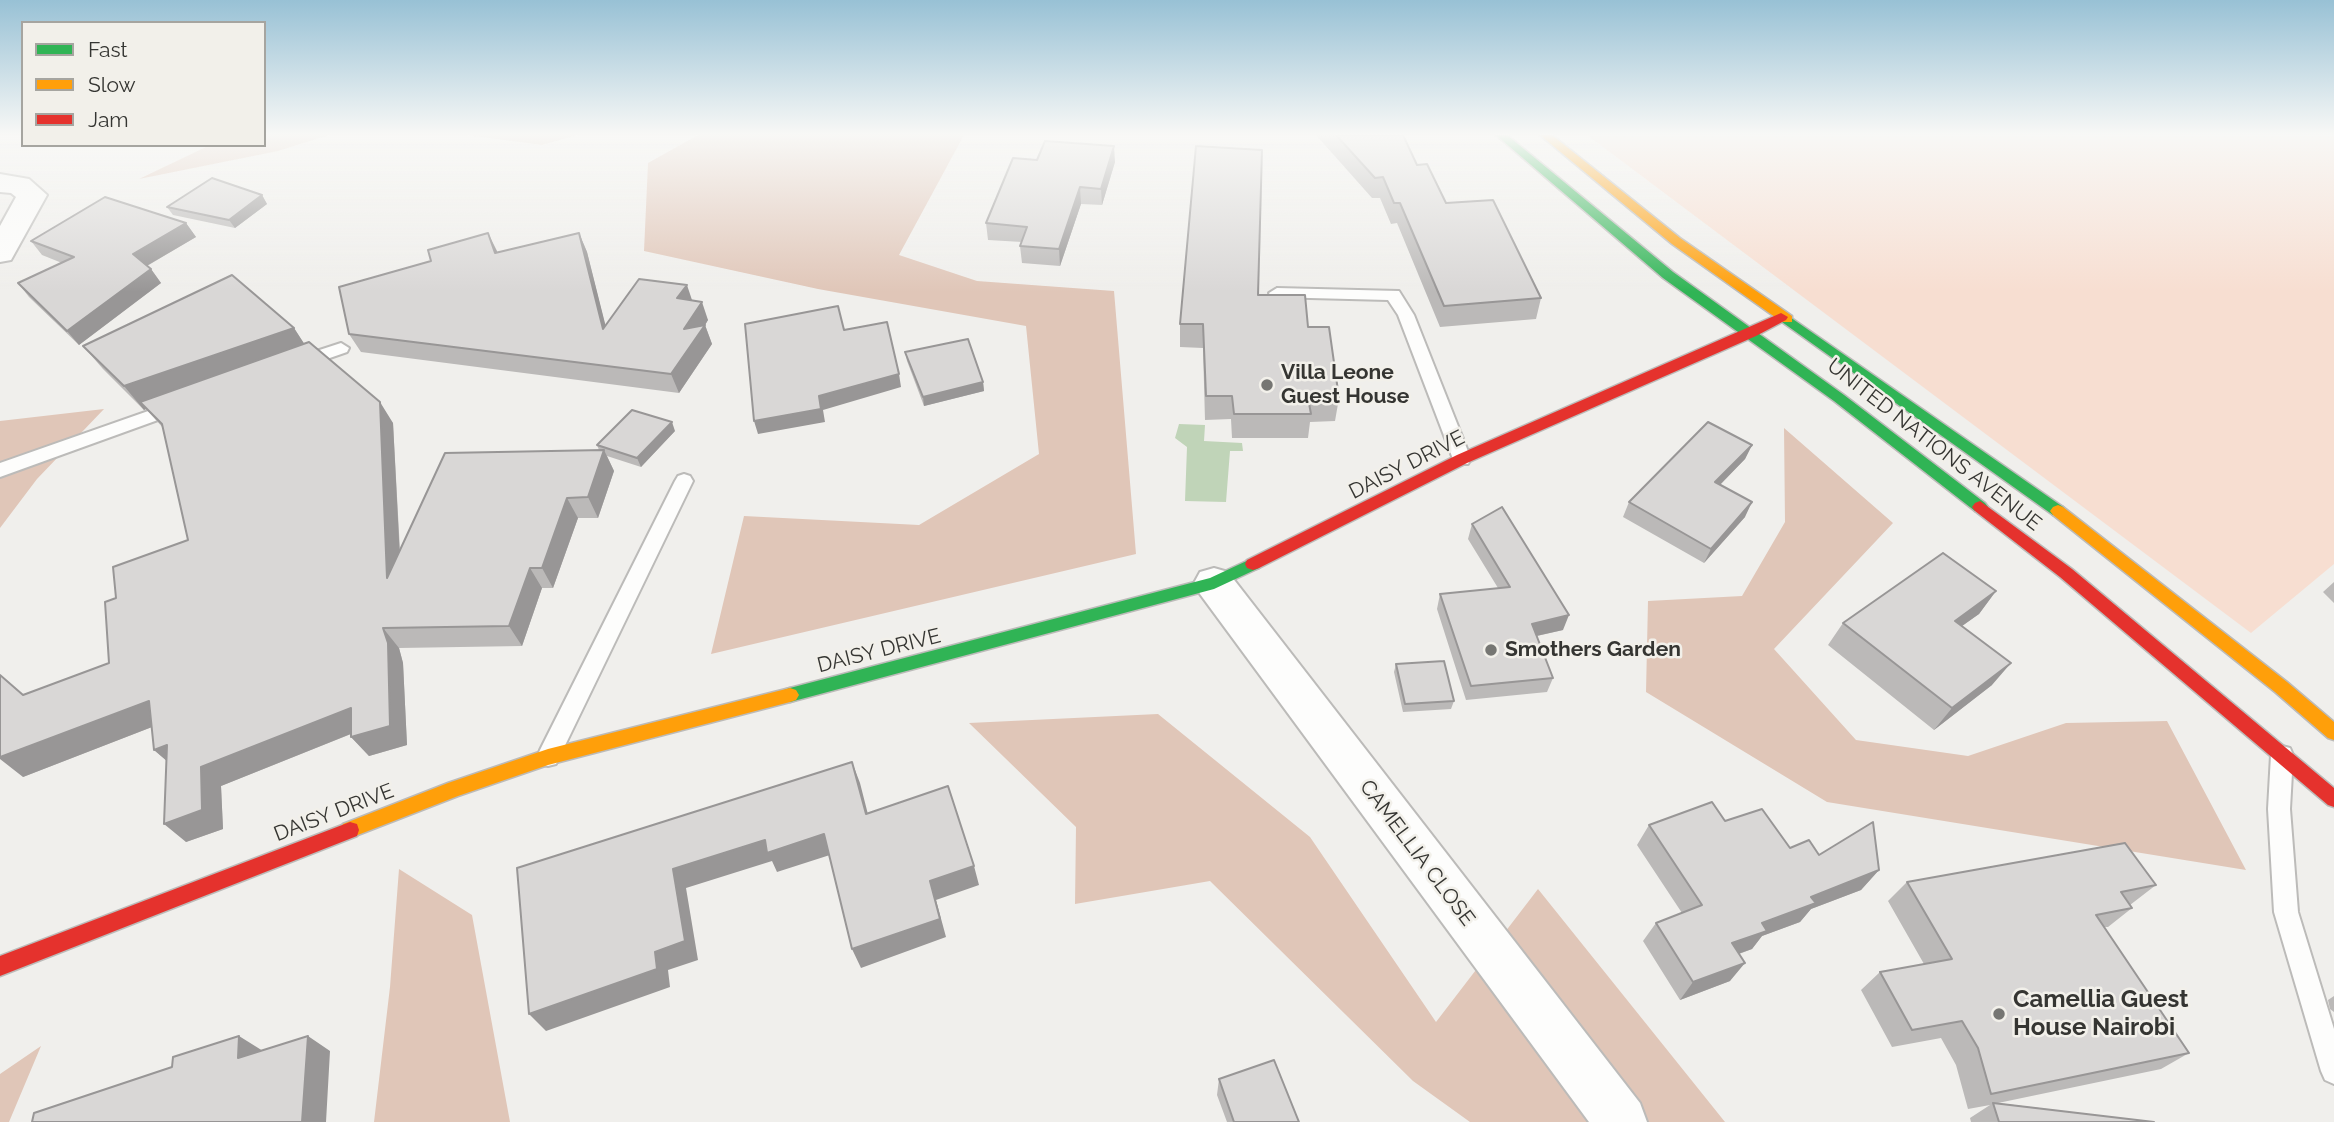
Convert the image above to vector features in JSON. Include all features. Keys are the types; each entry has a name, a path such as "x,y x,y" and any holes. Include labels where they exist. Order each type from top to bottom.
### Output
{"street":[{"path":"0,253 32,195 22,187"},
{"name":"UNITED NATIONS AVENUE","path":"1563,187 1668,275 1751,333 2066,573 2334,799"},
{"name":"UNITED NATIONS AVENUE","path":"1610,187 1676,241 1781,317 2049,504 2281,687 2334,733"},
{"name":"DAISY DRIVE","path":"0,966 441,794 548,757 957,653 1213,583 1323,531 1462,459 1751,333 1781,317"},
{"name":"CAMELLIA CLOSE","path":"1213,583 1621,1122"}],"lane":[{"path":"1277,293 1393,295 1406,315 1462,459"},
{"path":"289,367 341,348"},
{"path":"0,470 197,400"},
{"path":"548,757 684,481"},
{"path":"2282,754 2279,809 2286,912 2334,1071"}],"shaded area":[{"path":"647,187 936,187 899,255 977,281 1114,291 1136,554 711,654 744,516 919,525 1039,454 1026,326 818,289 644,251"},
{"path":"1657,187 2334,187 2334,564 2251,633"},
{"path":"104,409 37,479 0,528 0,421"},
{"path":"1179,424 1205,425 1204,441 1242,443 1243,451 1230,451 1226,502 1185,501 1187,447 1175,438"},
{"path":"1784,428 1893,523 1774,649 1856,740 1968,756 2066,723 2167,721 2246,870 1827,802 1646,692 1648,601 1742,596 1785,522"},
{"path":"1158,714 1310,837 1436,1022 1538,889 1725,1122 1470,1122 1413,1081 1210,881 1075,904 1076,827 969,723"},
{"path":"399,869 472,915 510,1122 374,1122 390,987"},
{"path":"41,1046 9,1122 0,1122 0,1074"}],"building":[{"path":"197,187 240,187 262,195 229,220 167,207"},
{"path":"1001,187 1080,187 1059,249 1020,246 1027,227 986,223"},
{"path":"1192,187 1261,187 1258,295 1305,295 1308,327 1329,327 1339,398 1308,398 1311,414 1234,414 1232,396 1206,396 1203,324 1180,324"},
{"path":"1387,187 1438,187 1446,203 1493,200 1541,298 1444,306 1400,203 1394,203"},
{"path":"105,197 186,223 133,254 151,269 67,331 18,283 74,257 31,241"},
{"path":"488,233 495,253 579,233 603,329 639,279 687,285 677,298 702,302 684,329 705,325 671,374 349,334 339,287 431,261 428,250"},
{"path":"232,275 294,328 124,386 83,346"},
{"path":"838,306 844,330 887,322 899,374 819,396 821,409 754,421 745,324"},
{"path":"968,339 983,382 923,397 905,352"},
{"path":"309,342 380,402 387,578 445,453 604,450 588,497 567,498 542,568 530,568 509,626 383,628 388,643 390,726 351,737 351,708 201,767 202,810 164,824 167,745 154,750 149,701 0,757 0,675 23,695 109,663 105,602 116,598 113,567 188,540 162,424 140,402"},
{"path":"632,410 672,422 637,458 597,445"},
{"path":"1708,422 1752,445 1715,482 1752,502 1711,549 1629,502"},
{"path":"1502,507 1569,615 1532,624 1553,678 1471,686 1440,594 1510,587 1472,524"},
{"path":"1943,553 1996,591 1955,621 2011,663 1952,708 1843,623"},
{"path":"1444,661 1454,701 1405,704 1396,664"},
{"path":"852,762 866,814 948,786 974,866 930,881 940,919 852,949 824,834 767,853 765,840 673,869 685,941 655,952 657,969 529,1014 517,868"},
{"path":"1712,802 1725,821 1762,809 1790,848 1809,840 1819,855 1873,822 1879,870 1811,897 1816,903 1762,923 1767,931 1732,943 1745,963 1693,982 1656,923 1702,905 1649,825"},
{"name":"Camellia Guest House Nairobi","path":"2125,843 2156,885 2121,892 2132,908 2096,915 2189,1053 1991,1094 1978,1048 1962,1021 1912,1030 1880,972 1952,959 1907,882"},
{"path":"239,1036 238,1058 308,1036 302,1122 32,1122 34,1113 172,1067 173,1057"},
{"path":"1274,1060 1299,1122 1234,1122 1219,1079"},
{"path":"1993,1103 2154,1122 1999,1122"}],"traffic: fast":[{"path":"1563,187 1668,275 1839,398 1980,507"},
{"path":"1787,319 2058,511"},
{"path":"790,695 1214,583 1253,564"}],"traffic: slow":[{"path":"1610,187 1676,241 1787,319"},
{"path":"2058,511 2281,687 2334,733"},
{"path":"350,830 454,789 548,757 790,695"}],"traffic: jam":[{"path":"1253,564 1462,459 1751,333 1781,317"},
{"path":"1980,507 2066,573 2334,799"},
{"path":"0,966 350,830"}],"place":[{"name":"Villa Leone Guest House","path":"1267,385"},
{"name":"Smothers Garden","path":"1491,650"},
{"name":"Camellia Guest House Nairobi","path":"1999,1014"}]}
